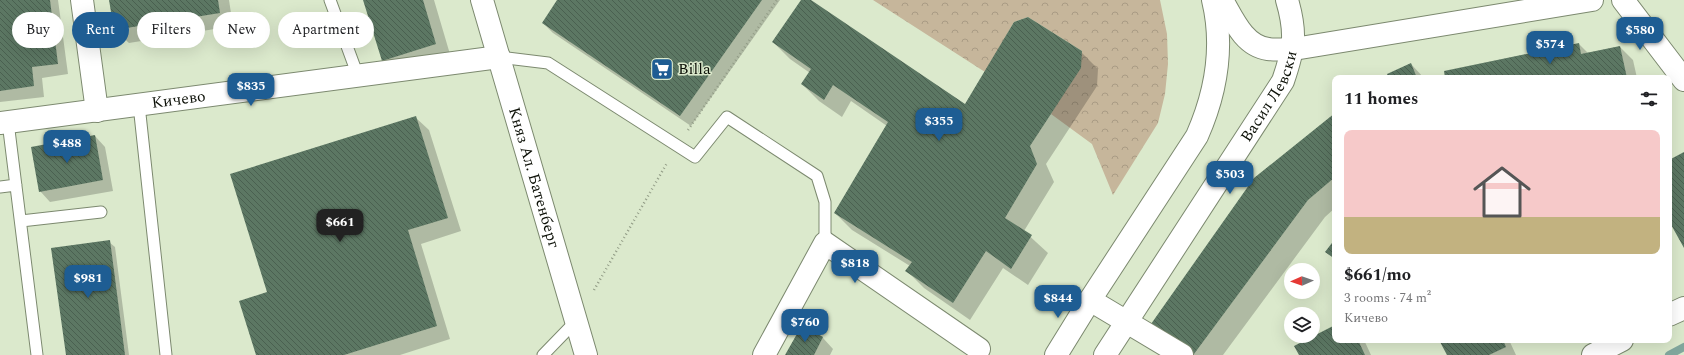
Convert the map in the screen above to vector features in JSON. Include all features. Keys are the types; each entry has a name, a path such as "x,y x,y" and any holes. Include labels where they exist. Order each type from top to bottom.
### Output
{"street":[{"path":"82,0 97,111"},
{"name":"Княз Ал. Батенберг","path":"482,0 586,355"},
{"path":"1056,355 1197,136 1207,114 1214,87 1217,60 1218,33 1213,0"},
{"path":"1222,0 1238,28 1258,47 1268,50 1294,49 1294,29 1287,0"},
{"name":"Васил Левски","path":"1105,355 1125,322 1276,94 1283,81 1294,49 1592,0"},
{"path":"1623,0 1684,80"},
{"name":"Кичево","path":"4,123 499,57"},
{"path":"764,355 825,242 979,349"},
{"path":"1090,300 1182,355"},
{"path":"1672,314 1684,308"},
{"path":"1593,355 1616,343"}],"lane":[{"path":"330,0 358,76"},
{"path":"499,57 548,63 694,157 727,117 817,176 825,202 825,242"},
{"path":"139,105 166,355"},
{"path":"4,123 21,220 37,355"},
{"path":"0,187 16,185"},
{"path":"21,220 101,212"},
{"path":"543,355 576,321"}],"green space":[{"path":"873,0 1160,0 1167,34 1168,64 1165,94 1158,123 1113,195 1092,144 1051,114 1082,51 1028,17 1014,22 985,72"}],"building":[{"path":"0,0 50,0 52,12 12,12 12,48 56,48 58,64 32,67 34,86 0,91"},
{"path":"109,0 218,0 220,12 213,12 213,14 205,15 205,12 137,12 137,26 129,28 129,12 111,12"},
{"path":"363,0 423,0 436,44 382,61 374,35 374,12 367,12"},
{"name":"Billa","path":"557,0 762,0 680,116 542,23"},
{"path":"801,0 811,0 965,104 1014,22 1028,17 1082,51 1081,68 1030,146 1037,164 1005,218 1032,235 1011,269 986,251 953,303 905,271 912,262 834,213 888,122 833,85 824,100 801,84 811,69 772,42"},
{"path":"1579,43 1581,54 1620,46 1626,75 1445,75 1444,71"},
{"path":"1411,63 1416,75 1387,75"},
{"path":"1332,115 1332,180 1308,200 1194,354 1151,324 1254,178"},
{"path":"416,116 448,218 408,230 437,326 344,355 256,355 239,301 267,292 230,174"},
{"path":"95,135 103,180 39,192 31,147"},
{"path":"1684,152 1684,248 1672,226 1672,158"},
{"path":"110,240 125,355 66,355 51,248"},
{"path":"1332,243 1332,257 1325,252"},
{"path":"802,325 823,337 814,355 785,355"},
{"path":"1332,327 1332,343 1359,343 1365,355 1299,355 1294,346 1300,343 1320,343 1320,333"},
{"path":"1441,343 1504,343 1506,347 1489,355 1447,355"}],"waterway":[{"path":"1669,355 1684,347"}],"place":[{"name":"Billa","path":"662,69"}]}
